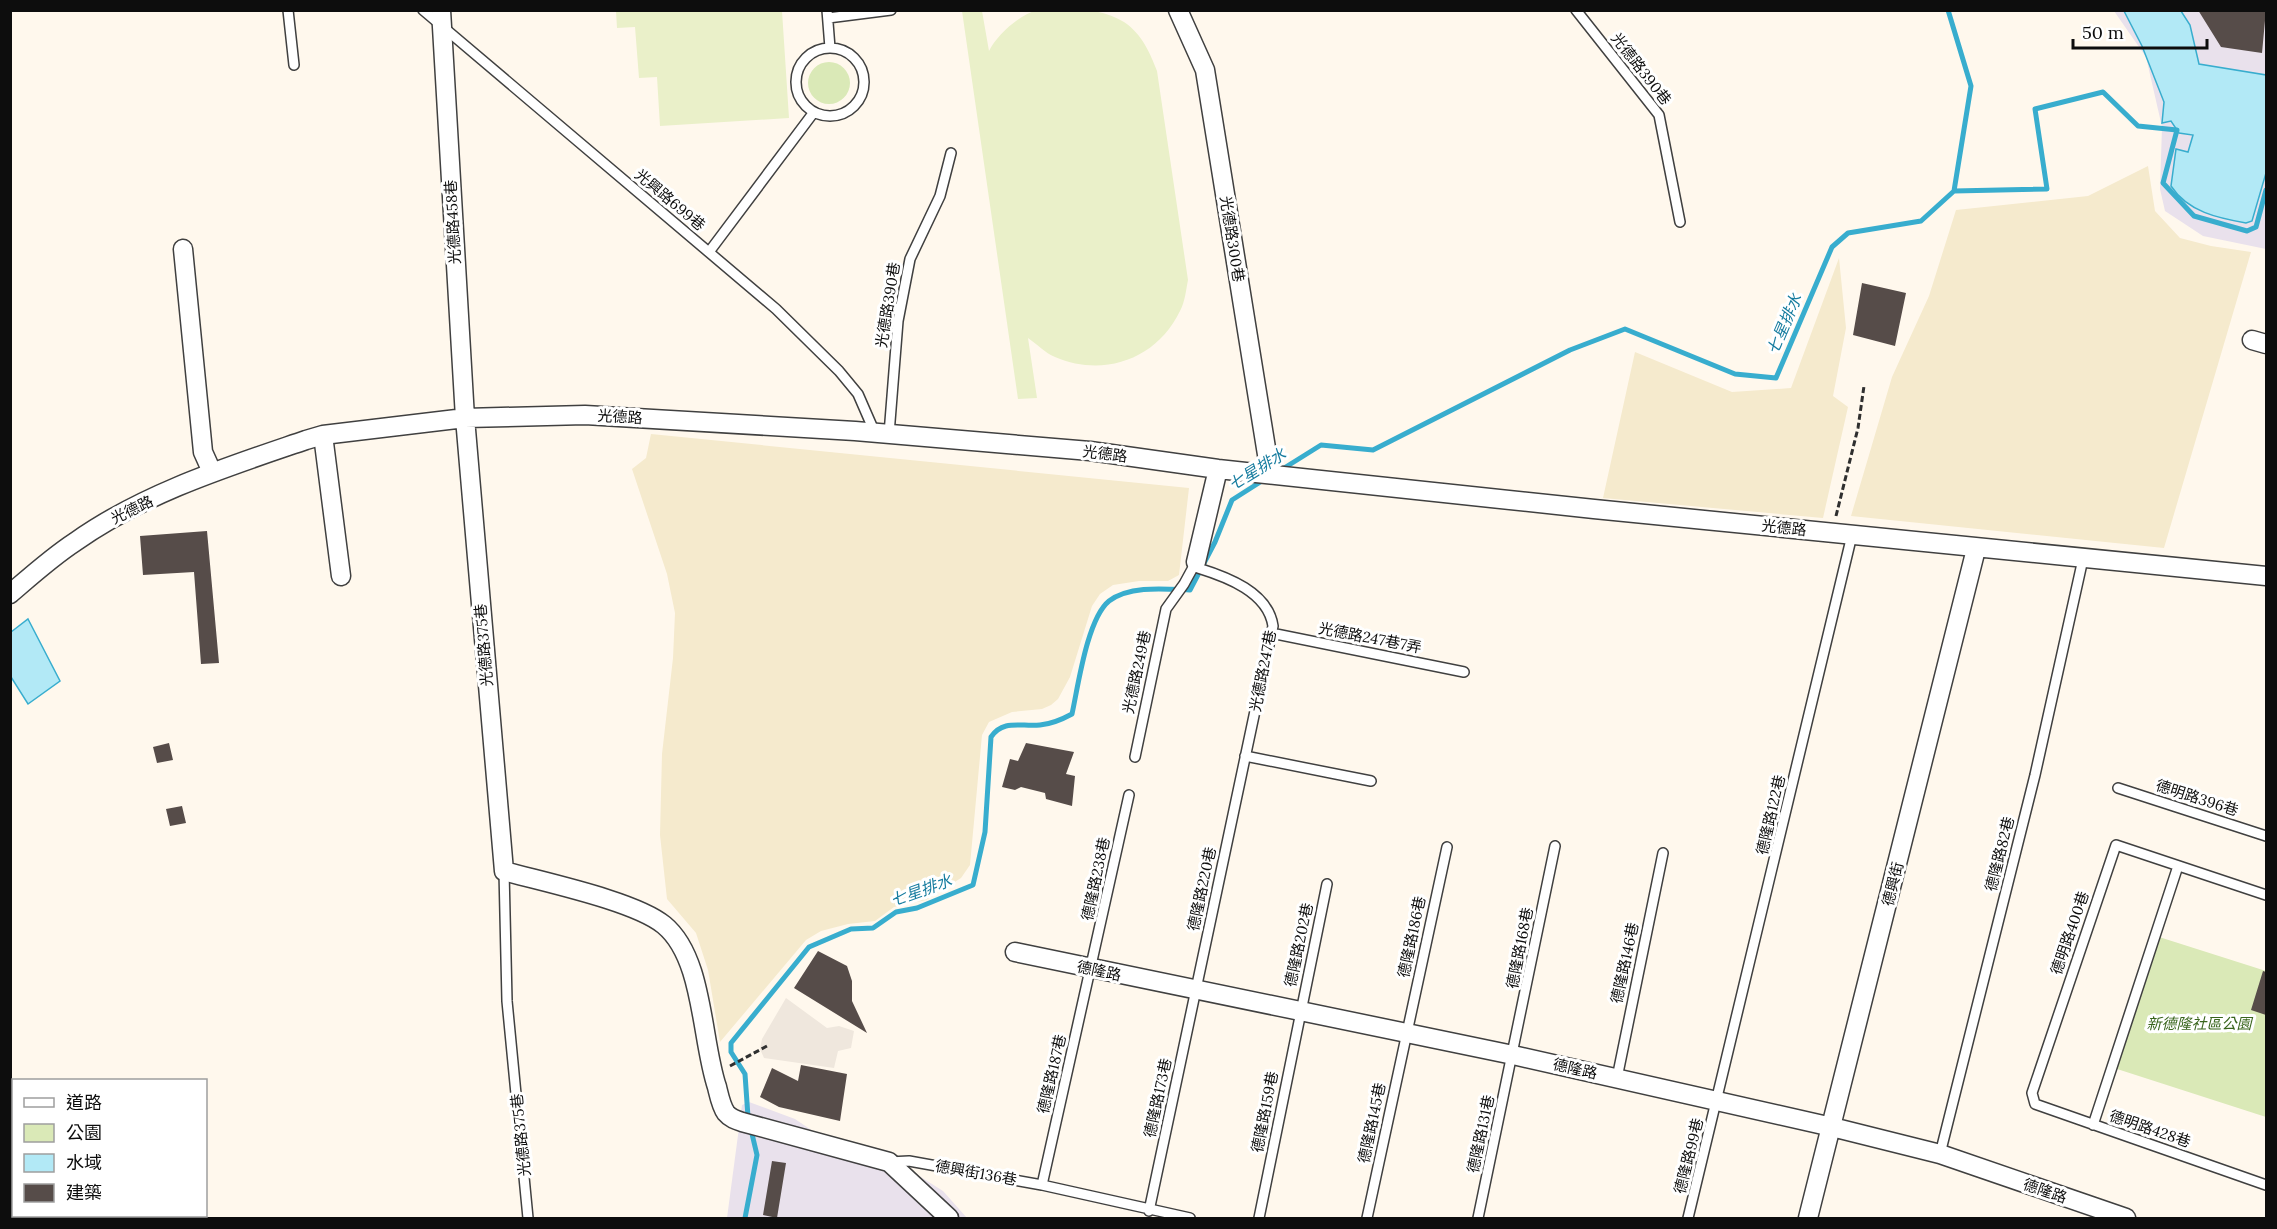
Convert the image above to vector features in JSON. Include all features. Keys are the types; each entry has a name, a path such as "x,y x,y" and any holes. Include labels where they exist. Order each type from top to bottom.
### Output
{"street":[{"name":"光德路300巷","path":"1178,10 1205,70 1270,473"},
{"name":"光德路458巷","path":"442,19 465,418"},
{"path":"183,249 203,452 212,472"},
{"name":"光德路","path":"10,594 74,542 106,522 212,472 323,435 465,418 585,415 882,434 1090,452 1302,478 1832,532 1976,549 2266,576"},
{"name":"光德路375巷","path":"465,418 504,871"},
{"path":"323,435 341,576"},
{"path":"1197,565 1218,469"},
{"name":"德興街","path":"1808,1218 1976,549"},
{"name":"德興街136巷","path":"504,871 640,911 651,916 671,932 680,945 695,986 712,1072 724,1111 732,1118 889,1162"},
{"name":"德隆路","path":"1015,952 1092,970 1513,1055 1832,1127 1940,1154 2126,1218"},
{"path":"889,1162 949,1218"}],"lane":[{"path":"288,10 294,65"},
{"name":"光興路699巷","path":"423,10 442,19 776,309 839,371 858,394 882,434"},
{"path":"830,48 828,14 891,10"},
{"name":"光德路390巷","path":"1576,10 1659,115 1680,222"},
{"path":"830,48 851,55 858,63 864,84 862,95 856,104 837,116 814,112 799,95 798,73 810,55 830,48"},
{"path":"709,252 814,112"},
{"name":"光德路390巷","path":"882,434 898,321 910,259 940,196 951,153"},
{"name":"德隆路122巷","path":"1718,1102 1852,535"},
{"name":"德隆路82巷","path":"1940,1154 2035,775 2083,559"},
{"name":"光德路247巷","path":"1197,565 1252,592 1272,618 1271,633 1238,794"},
{"name":"光德路249巷","path":"1135,757 1166,609 1197,565"},
{"name":"光德路247巷7弄","path":"1271,633 1464,672"},
{"path":"1245,756 1371,781"},
{"name":"德明路396巷","path":"2118,788 2266,836"},
{"name":"德隆路220巷","path":"1195,990 1238,794"},
{"name":"德隆路238巷","path":"1092,970 1129,795"},
{"name":"德明路400巷","path":"2032,1093 2116,845 2266,895"},
{"name":"德隆路168巷","path":"1513,1055 1556,846"},
{"name":"德隆路186巷","path":"1406,1033 1447,847"},
{"name":"德隆路146巷","path":"1617,1078 1663,853"},
{"path":"2093,1125 2178,866"},
{"name":"光德路375巷","path":"504,871 507,1001 528,1218"},
{"name":"德隆路202巷","path":"1300,1012 1327,884"},
{"name":"德隆路187巷","path":"1042,1185 1092,970"},
{"name":"德隆路173巷","path":"1149,1211 1195,990"},
{"name":"德隆路159巷","path":"1259,1218 1300,1012"},
{"name":"德隆路145巷","path":"1367,1218 1406,1033"},
{"name":"德隆路131巷","path":"1478,1218 1513,1055"},
{"name":"德明路428巷","path":"2032,1093 2035,1104 2266,1185"},
{"name":"德隆路99巷","path":"1688,1218 1718,1102"},
{"name":"德興街136巷","path":"889,1162 909,1161 1042,1185 1149,1211 1190,1218"}],"path":[{"path":"1832,532 1858,428 1864,386"},
{"path":"722,1070 750,1058 767,1046"}],"shaded area":[{"path":"2114,11 2266,11 2266,249 2203,236 2165,211 2160,189 2162,127 2146,57"},
{"path":"2148,166 2155,211 2180,238 2211,246 2251,252 2164,548 1851,516 1892,377 1929,296 1956,210 2088,196"},
{"path":"1839,258 1846,328 1833,396 1848,407 1823,518 1603,498 1635,352 1732,392 1791,388"},
{"path":"651,434 1189,488 1179,575 1168,581 1139,581 1113,585 1100,594 1092,606 1070,677 1058,699 1042,709 1012,712 989,722 982,735 970,865 961,878 926,900 894,907 875,921 848,924 821,931 806,940 720,1042 708,970 696,933 667,899 660,835 662,754 673,658 675,613 667,574 632,469 646,458"},
{"path":"786,998 827,1028 839,1026 854,1031 851,1048 838,1051 834,1068 764,1058 760,1049 762,1039"},
{"path":"749,1102 795,1119 838,1148 916,1174 943,1191 967,1218 727,1218 742,1105"}],"green space":[{"path":"1071,8 1115,17 1141,38 1157,71 1188,280 1183,304 1170,328 1158,341 1127,360 1110,364 1073,363 1051,355 1028,338 1037,398 1018,399 962,11 982,11 989,51 1010,26 1038,10"},
{"path":"616,11 782,11 789,118 660,126 657,77 639,78 635,27 617,28"},
{"path":"829,62 844,68 850,83 844,98 829,104 814,98 808,83 814,68"},
{"name":"新德隆社區公園","path":"2156,936 2266,971 2266,1117 2114,1068"}],"water":[{"path":"2124,11 2181,11 2190,25 2199,64 2266,75 2266,173 2252,221 2246,223 2204,212 2186,202 2171,186 2176,149 2188,152 2193,135 2179,133 2171,121 2162,123 2164,102 2142,46"},
{"path":"28,619 60,681 28,704 11,677 11,632"}],"building":[{"path":"2198,10 2266,10 2262,53 2221,47"},
{"path":"1862,283 1906,293 1895,346 1853,335"},
{"path":"207,531 219,663 201,664 194,572 143,575 140,536"},
{"path":"169,743 173,760 157,763 153,747"},
{"path":"1026,743 1074,752 1066,774 1075,776 1072,806 1046,799 1045,793 1021,787 1015,790 1002,787 1010,759 1018,761"},
{"path":"182,806 186,823 170,826 166,809"},
{"path":"818,951 847,966 852,981 852,1001 867,1033 794,988"},
{"path":"2263,971 2266,972 2266,1015 2251,1010"},
{"path":"801,1065 847,1074 840,1121 779,1107 760,1097 772,1068 798,1081"},
{"path":"772,1161 786,1163 777,1218 763,1215"}],"waterway":[{"name":"七星排水","path":"1281,470 1321,445 1373,450 1570,350 1625,329 1735,374 1776,378 1832,247 1848,233 1921,221 1954,191 1971,86 1948,10"},
{"path":"1954,191 2047,189 2035,109 2103,92 2138,126 2177,130 2163,183 2194,216 2247,231 2256,227 2266,190"},
{"name":"七星排水","path":"745,1218 757,1155 748,1117 745,1074 731,1052 731,1043 809,947 851,929 873,928 896,912 917,908 973,885 985,832 991,737 996,731 1007,726 1044,724 1072,714 1084,654 1101,610 1109,601 1127,592 1148,589 1190,590 1215,542 1232,500 1265,479"}]}
